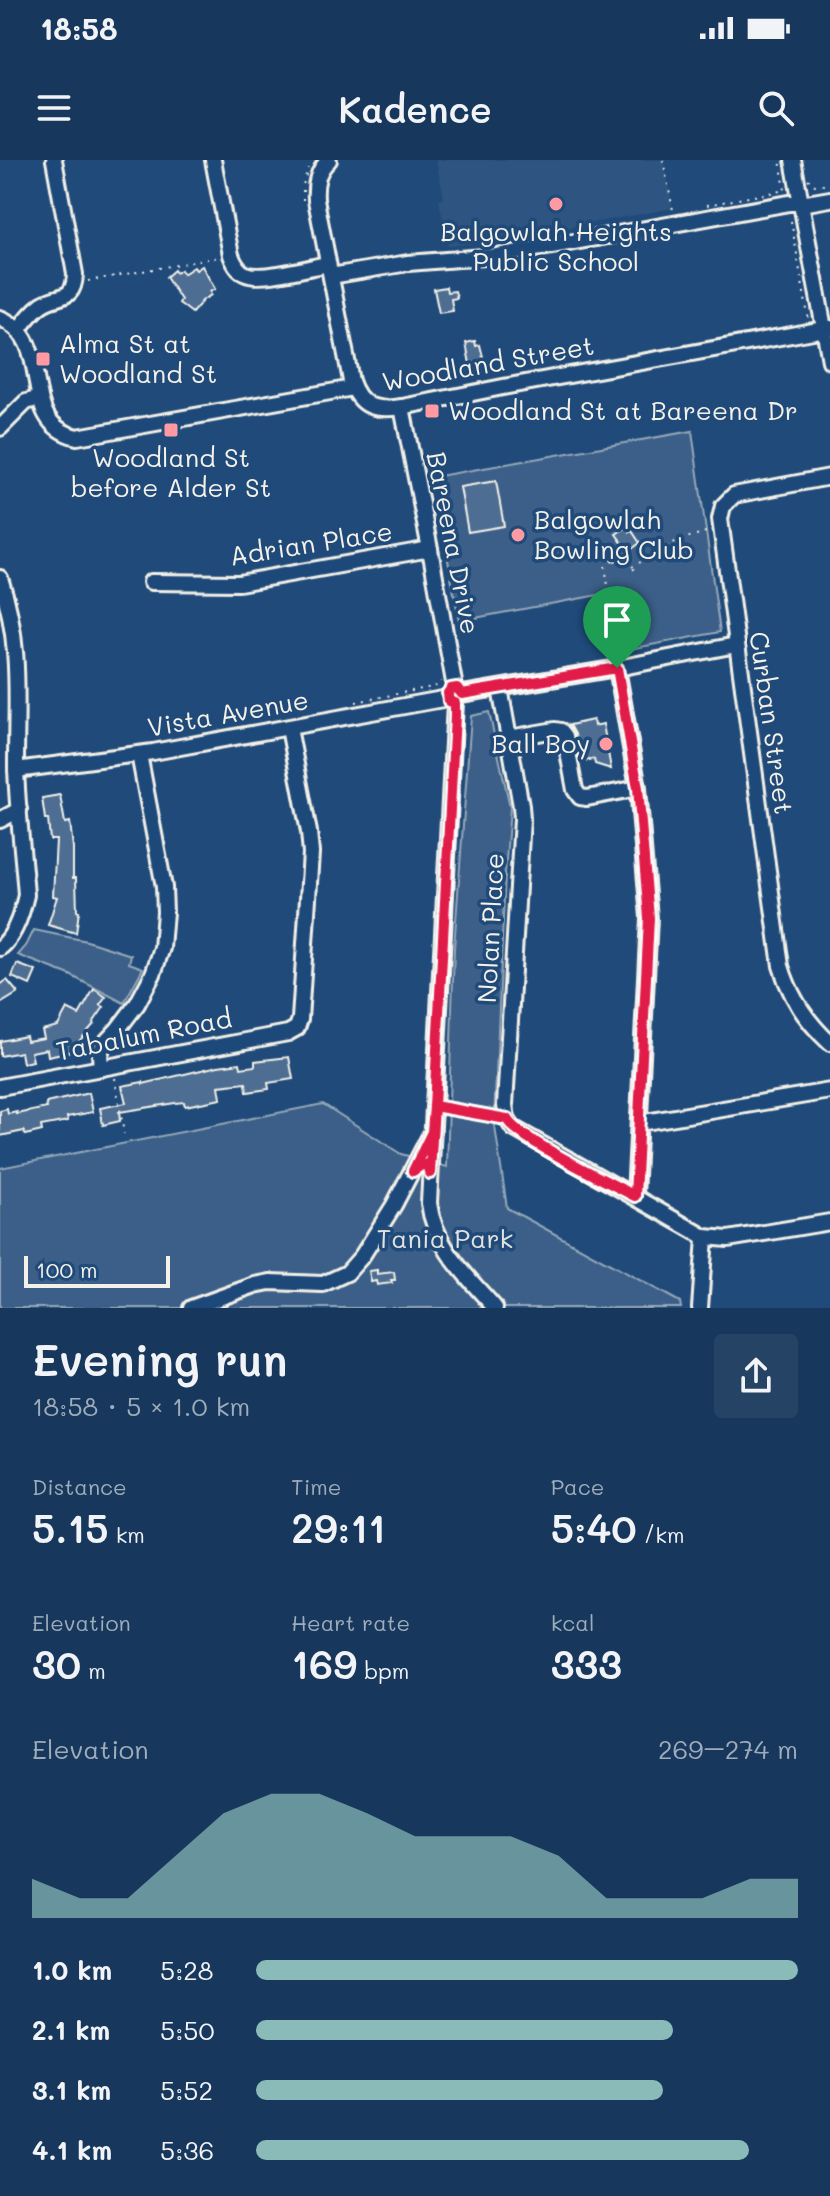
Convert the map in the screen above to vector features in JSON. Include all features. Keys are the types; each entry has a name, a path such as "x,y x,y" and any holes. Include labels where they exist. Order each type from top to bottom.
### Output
{"street":[{"path":"19,329 43,304 65,297 75,283 54,160"},
{"path":"213,160 231,255 242,273 256,277 497,256 789,203 797,209"},
{"path":"793,160 797,209 827,329 830,361"},
{"path":"326,163 316,181 315,190 353,388"},
{"path":"797,209 830,199"},
{"path":"0,318 19,329 29,345 40,398 26,402 0,428"},
{"name":"Woodland Street","path":"40,398 55,428 69,435 85,437 353,388 361,400 375,408 389,409 827,329"},
{"name":"Bareena Drive","path":"402,407 430,549 450,693 429,1203 438,1237 495,1308"},
{"name":"Curban Street","path":"830,477 740,493 723,506 720,526 781,966 795,1002 830,1043"},
{"name":"Adrian Place","path":"151,582 239,583 430,549"},
{"path":"0,578 13,623 18,674 16,770 26,895 22,915 0,948"},
{"name":"Vista Avenue","path":"16,770 139,754 289,728 450,693 500,688 736,645"},
{"path":"617,668 638,788 649,918 635,1196"},
{"name":"Nolan Place","path":"500,688 522,819 505,1105 507,1119"},
{"name":"Tabalum Road","path":"0,1087 288,1033 297,1028 311,853 289,728"},
{"path":"509,738 561,731 565,736 575,790 580,797 638,788"},
{"path":"107,1066 100,1055 103,1045 137,1004 162,948 164,887 139,754"},
{"path":"0,820 19,810"},
{"path":"639,1123 830,1091"},
{"path":"507,1119 513,1128 705,1237 728,1239 830,1222"},
{"path":"191,1308 255,1285 270,1282 317,1284 341,1277 362,1256 394,1205 432,1132"},
{"path":"413,1171 423,1164 430,1173"},
{"path":"700,1308 705,1237"}],"path":[{"path":"663,160 675,223"},
{"path":"701,206 785,190 780,160"},
{"path":"803,179 820,187 830,185"},
{"path":"797,209 791,220 809,322"},
{"path":"75,283 231,255"},
{"path":"632,567 677,541 714,529"},
{"path":"623,556 636,572"},
{"path":"605,566 619,658 617,668"},
{"path":"409,692 411,695 450,693 442,673"},
{"path":"349,703 437,686 441,681"},
{"path":"107,1066 124,1134"},
{"path":"434,1106 507,1119"}],"shaded area":[{"name":"Balgowlah Heights Public School","path":"436,160 664,160 673,208 495,241 448,246 439,200 444,198"}],"green space":[{"path":"692,431 720,632 614,652 604,594 459,621 433,477"},
{"name":"Tania Park","path":"489,712 510,807 494,1120 507,1208 680,1302 681,1308 0,1308 0,1168 323,1104 401,1154 447,1167 454,948 471,716"},
{"path":"34,930 87,941 131,955 129,963 143,968 124,1003 70,975 18,955"}],"building":[{"path":"202,266 215,289 192,313 179,303 181,300 166,277 174,270 176,273 181,270 183,274"},
{"path":"446,287 447,292 455,291 457,298 451,299 453,311 439,313 434,289"},
{"path":"475,341 476,346 480,345 484,361 470,364 466,343"},
{"path":"496,481 504,526 468,532 460,487"},
{"path":"627,527 640,543 612,561 607,554 623,544 616,534"},
{"path":"593,720 594,726 603,724 611,769 595,764 594,759 580,762 575,734 570,725"},
{"path":"60,795 65,823 70,822 73,878 76,878 79,911 76,933 48,925 57,897 53,896 56,840 50,840 42,798"},
{"path":"17,964 36,971 30,985 12,977"},
{"path":"7,980 18,993 0,1004 0,985"},
{"path":"94,989 106,997 100,1005 104,1007 75,1046 76,1050 48,1056 47,1049 31,1052 33,1061 23,1063 21,1052 0,1056 0,1041 26,1036 27,1041 44,1038 42,1030 58,1026 67,1009 79,1015"},
{"path":"289,1057 293,1079 268,1083 269,1089 247,1092 246,1083 219,1086 221,1099 119,1112 120,1121 103,1125 100,1108 126,1103 122,1086 218,1066 240,1063 241,1068 255,1066 255,1061"},
{"path":"89,1093 93,1112 41,1126 42,1131 0,1136 0,1111 7,1109 8,1114 17,1114 47,1108 46,1103"},
{"path":"377,1270 377,1274 394,1272 395,1280 377,1285 376,1281 371,1282 369,1271"}],"place":[{"name":"Balgowlah Heights Public School","path":"556,204"},
{"name":"Alma St at Woodland St","path":"43,359"},
{"name":"Woodland St at Bareena Dr","path":"432,411"},
{"name":"Woodland St before Alder St","path":"171,430"},
{"name":"Balgowlah Bowling Club","path":"518,535"},
{"name":"Ball Boy","path":"606,744"}],"route":[{"path":"617,668 462,694 457,688 448,693 449,701 455,703 455,716 434,1106 432,1132 413,1171 423,1164 430,1173 434,1106 507,1119 513,1128 635,1196 649,918 638,788 617,668"}]}
